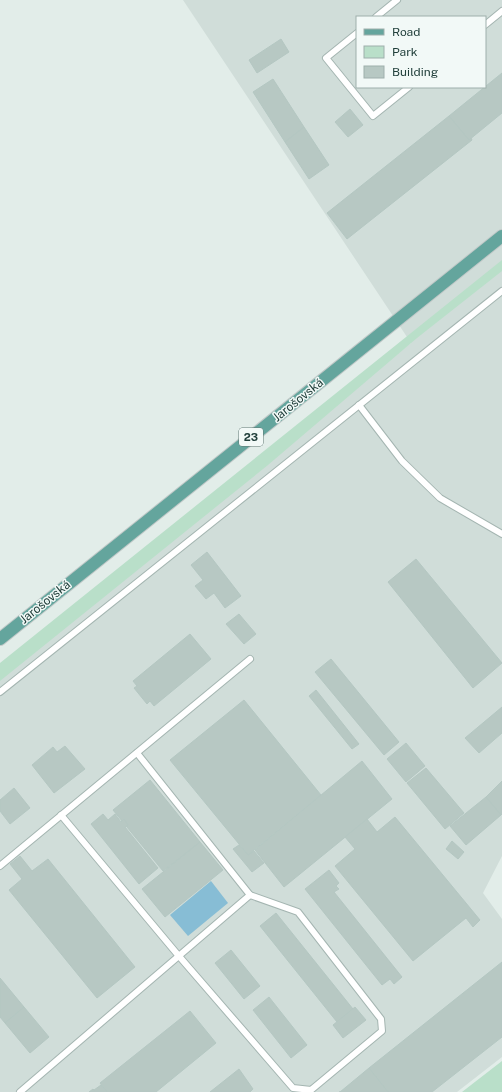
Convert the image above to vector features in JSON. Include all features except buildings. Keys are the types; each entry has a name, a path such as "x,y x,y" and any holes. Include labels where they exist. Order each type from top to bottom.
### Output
{"main road":[{"name":"Jarošovská","path":"0,639 502,236"}],"lane":[{"path":"377,16 397,0"},
{"path":"486,24 502,11"},
{"path":"356,34 326,58 373,116 408,88"},
{"path":"0,692 502,291"},
{"path":"359,405 402,461 440,498 502,534"},
{"path":"0,866 250,659"},
{"path":"61,815 178,955 293,1088 311,1090 382,1031 382,1018 298,912 250,895 137,753"},
{"path":"20,1092 178,955 250,895"}],"shaded area":[{"path":"183,0 502,0 502,856 483,893 502,919 502,1057 457,1092 0,1092 0,671 411,343"}],"green space":[{"path":"502,260 502,271 417,338 268,465 0,681 0,663"},
{"path":"502,1061 502,1092 462,1092"}],"water":[{"path":"211,881 228,903 188,936 170,915"}]}
